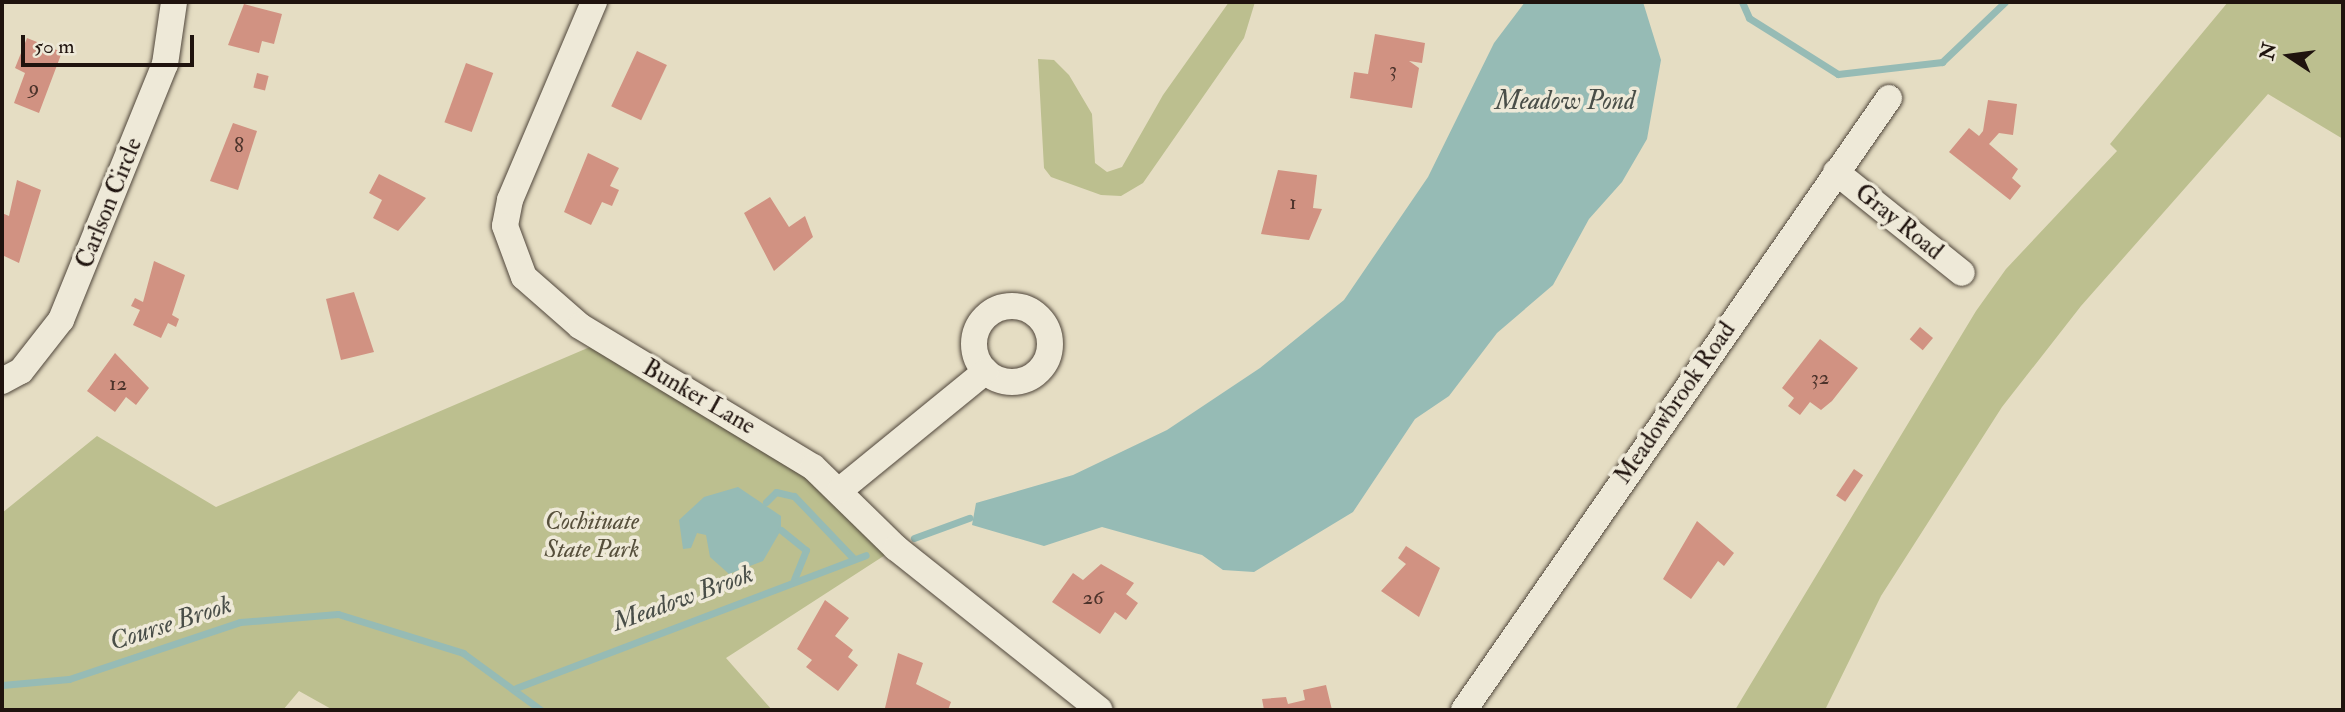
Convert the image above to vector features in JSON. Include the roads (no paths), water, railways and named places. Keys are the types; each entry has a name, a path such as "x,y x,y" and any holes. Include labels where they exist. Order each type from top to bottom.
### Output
{"street":[{"name":"Carlson Circle","path":"2,382 21,371 61,320 165,64 174,2"},
{"name":"Bunker Lane","path":"594,2 510,200 505,226 511,253 531,285 580,326 786,448 840,489 896,548 1100,710"},
{"name":"Meadowbrook Road","path":"1464,710 1889,98"},
{"name":"Gray Road","path":"1836,172 1962,273"},
{"path":"840,489 986,371"}],"water":[{"name":"Meadow Pond","path":"1525,2 1643,2 1661,60 1647,139 1622,182 1589,219 1553,285 1497,333 1449,396 1415,419 1353,512 1254,572 1223,570 1202,555 1102,527 1044,546 972,525 976,503 1073,475 1167,430 1260,368 1344,300 1428,177 1494,43"},
{"path":"738,487 781,516 781,530 763,561 729,574 710,557 706,535 697,533 691,548 683,549 679,520 704,497"}],"waterway":[{"name":"Meadow Brook","path":"1742,2 1749,18 1838,74 1942,62 2005,2"},
{"path":"766,502 776,492 794,496 854,559"},
{"name":"Meadow Brook","path":"914,538 969,518"},
{"path":"781,530 806,550 794,580"},
{"name":"Meadow Brook","path":"516,688 866,555"},
{"name":"Course Brook","path":"2,685 69,679 240,622 338,614 463,653 541,710"}],"park label":[{"name":"Cochituate State Park","path":"592,536"}]}
